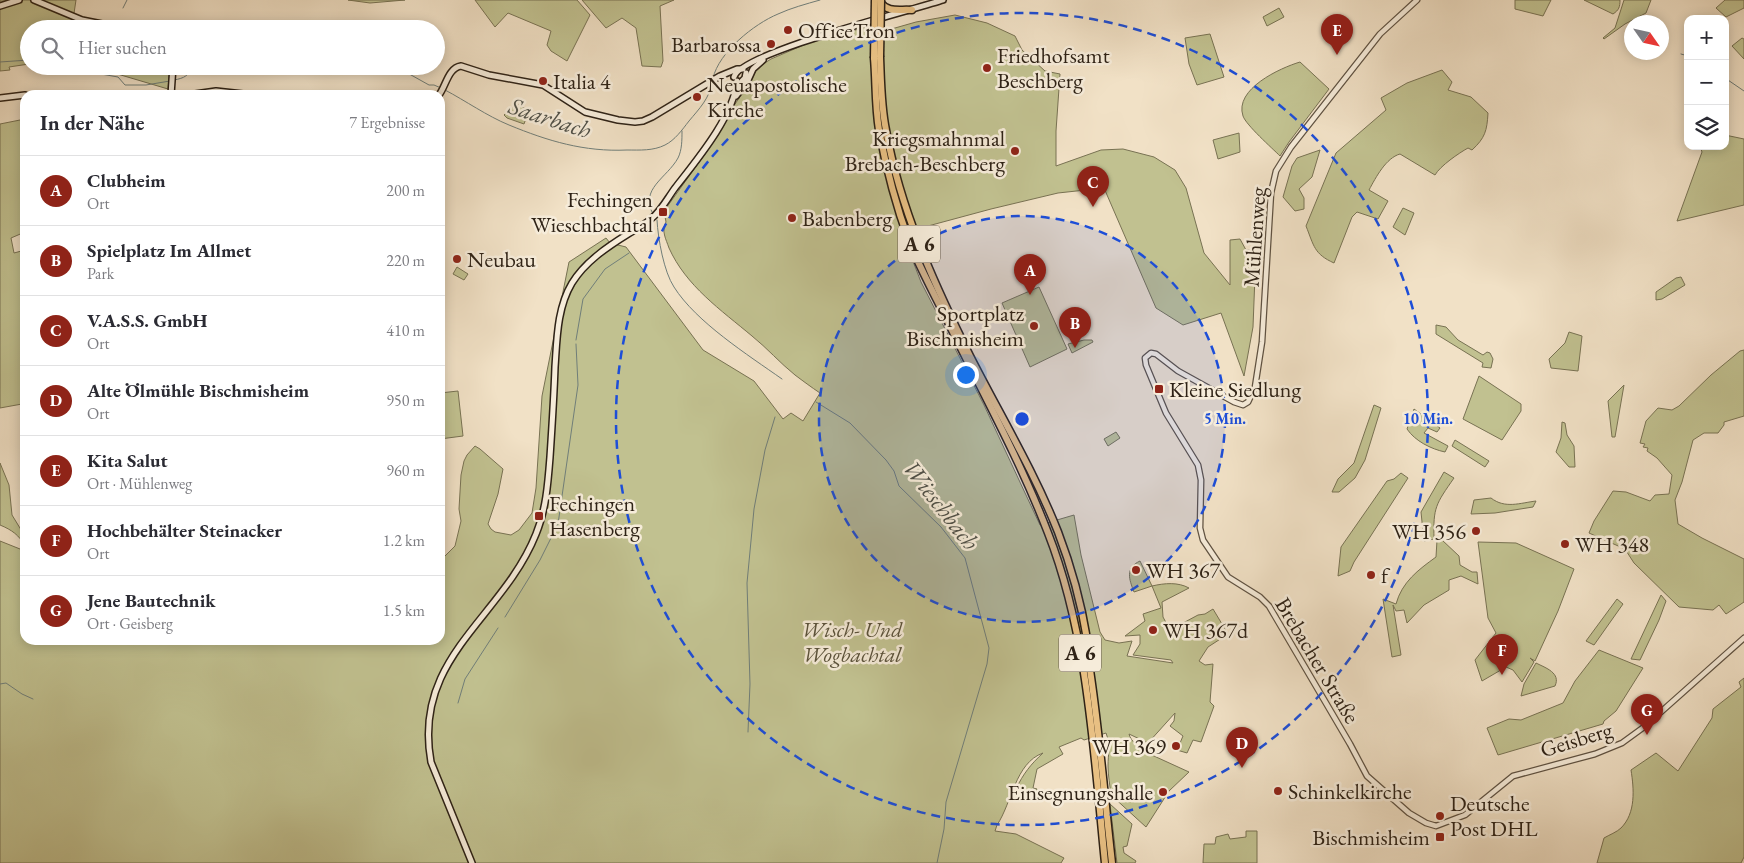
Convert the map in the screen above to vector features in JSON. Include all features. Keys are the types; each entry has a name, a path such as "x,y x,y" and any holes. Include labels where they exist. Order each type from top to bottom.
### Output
{"highway":[{"path":"878,1 890,10 912,10"},
{"path":"876,20 878,1"},
{"name":"A 6","path":"878,1 877,58 885,127 905,206 932,277 1000,419 1043,518 1071,605 1079,642 1091,725 1105,863"},
{"name":"A 6","path":"1000,419 1043,499 1058,532 1080,604 1088,641 1089,666 1098,724 1112,863"}],"main road":[{"path":"0,6 19,0"},
{"path":"34,0 82,20"},
{"path":"744,71 753,62 804,41 944,0"},
{"path":"736,96 738,80 735,73 744,71 769,56"},
{"path":"728,108 749,79 753,69 763,60"},
{"path":"442,90 452,70 461,66 489,75 542,84 585,112 635,122 652,118 719,77 737,69 744,71"},
{"path":"719,77 738,80 746,78 744,71"},
{"path":"171,90 172,75"},
{"path":"472,863 431,762 428,731 432,700 444,669 515,573 536,534 544,509 548,487 557,333 564,303 572,284 588,264 644,224 661,208 710,141 736,92 738,80"},
{"path":"0,98 20,96"}],"street":[{"name":"Mühlenweg","path":"1264,318 1271,193 1279,166 1295,141 1380,34 1417,0"},
{"name":"Brebacher Straße","path":"1264,318 1260,360 1255,386 1250,400 1245,404 1240,405 1182,373 1156,354 1148,354 1145,360 1166,413 1198,465 1201,480 1200,528 1203,540 1228,577 1260,597 1269,606 1350,744 1363,772 1405,810 1426,824"},
{"name":"Geisberg","path":"1426,824 1436,826 1465,815 1513,776 1595,754 1622,743 1644,727 1744,638"}],"green space":[{"path":"0,0 76,0 73,20 20,20 20,65 9,67 10,70 0,71"},
{"path":"348,0 405,0 370,3"},
{"path":"475,0 577,0 590,15 567,61 551,51 547,45 551,31 508,13 495,27"},
{"path":"582,0 674,0 660,6 663,61 661,67 642,66 636,28 622,18 606,28"},
{"path":"1515,0 1551,0 1543,16 1515,9"},
{"path":"1584,0 1620,0 1620,5 1613,14"},
{"path":"1624,0 1651,0 1646,13 1642,15 1624,15 1624,25 1603,38 1615,28"},
{"path":"1725,0 1744,0 1744,8 1729,16 1724,15 1716,8"},
{"path":"1279,8 1284,17 1267,26 1263,17"},
{"name":"Wisch- Und Wogbachtal","path":"955,15 987,23 1015,36 1022,50 1045,71 1060,74 1056,131 1056,166 1101,150 1123,149 1154,157 1175,170 1186,188 1204,253 1230,285 1230,240 1240,239 1246,250 1256,250 1253,327 1244,376 1221,313 1183,325 1156,308 1104,188 1058,193 902,233 921,282 984,405 1040,525 1074,515 1081,555 1100,632 1105,640 1119,643 1132,641 1127,656 1173,663 1171,660 1133,655 1140,644 1140,635 1125,636 1145,621 1143,614 1161,608 1152,586 1167,584 1176,584 1189,588 1162,602 1163,617 1170,630 1213,609 1228,634 1208,647 1199,661 1205,665 1213,664 1210,702 1214,706 1201,742 1193,740 1187,753 1177,750 1183,736 1170,726 1174,721 1175,713 1148,743 1129,734 1143,751 1189,772 1169,791 1146,827 1111,795 1108,769 1109,746 1106,733 1084,740 1081,738 1059,747 1063,754 1037,769 1033,788 1037,789 1036,796 1016,789 1021,779 1043,753 1034,758 1020,774 997,825 995,831 1016,834 1064,858 1061,863 0,863 0,541 20,549 20,645 445,645 445,556 455,546 461,521 459,509 461,475 464,461 475,446 503,469 498,494 488,524 495,532 511,535 519,530 532,513 536,488 542,396 569,262 606,238 610,243 626,247 703,350 754,381 783,419 791,413 803,421 820,393 789,370 695,286 676,262 669,248 664,232 666,222 664,211 710,147 757,68 771,59 813,41 867,27 867,36 916,22"},
{"path":"1210,34 1224,77 1197,85 1189,64 1185,38"},
{"path":"1742,38 1744,39 1744,59 1732,46"},
{"path":"1300,62 1329,89 1280,156 1245,120 1242,106 1245,97 1261,81 1281,69"},
{"path":"1442,70 1452,82 1448,90 1471,97 1488,113 1483,138 1472,150 1468,148 1460,153 1437,171 1435,175 1400,154 1390,159 1369,190 1388,201 1378,219 1357,212 1352,217 1334,263 1327,260 1318,253 1306,226 1336,153 1386,110 1381,98 1407,83"},
{"path":"121,75 169,75 168,89"},
{"path":"522,104 522,107 526,109 525,112 528,113 524,124 507,118 504,115 512,107"},
{"path":"20,120 20,234 11,238 14,253 20,251 20,404 0,408 0,124"},
{"path":"1239,133 1240,152 1218,159 1213,140"},
{"path":"1729,136 1744,139 1744,205 1677,221 1701,150 1729,150"},
{"path":"1320,150 1312,177 1299,189 1304,198 1304,209 1295,211 1283,197 1292,166 1297,158"},
{"path":"1403,208 1414,213 1405,235 1393,227"},
{"path":"457,267 468,274 464,280 453,274"},
{"path":"1681,277 1685,285 1662,299 1656,300 1656,292 1676,278"},
{"name":"Sportplatz Bischmisheim","path":"1039,287 1067,349 1030,367 1002,303"},
{"path":"1436,325 1446,327 1458,340 1483,355 1487,352 1490,353 1493,359 1491,368 1482,367 1483,363 1436,334"},
{"path":"1569,332 1582,336 1578,371 1551,368 1549,359 1565,343"},
{"path":"1092,340 1093,342 1072,353 1068,344"},
{"path":"1744,350 1744,416 1724,422 1718,433 1704,433 1693,440 1682,482 1675,500 1678,524 1744,559 1744,602 1726,614 1719,605 1713,610 1679,607 1634,563 1625,549 1589,533 1594,521 1613,491 1626,492 1650,501 1655,495 1669,494 1672,475 1657,458 1647,451 1648,448 1643,447 1645,444 1640,443 1646,421 1658,408 1672,410 1679,406 1711,375 1740,351"},
{"path":"1479,376 1521,404 1521,411 1502,440 1463,419"},
{"path":"1624,385 1615,437 1612,437 1608,401"},
{"path":"458,391 463,436 445,438 445,392"},
{"path":"1374,405 1381,408 1365,460 1355,478 1339,492 1332,492 1338,479 1354,463"},
{"path":"1414,409 1440,428 1437,432 1428,428 1424,433 1448,446 1445,452 1424,444 1407,429"},
{"path":"1562,422 1565,423 1567,435 1574,446 1575,467 1569,467 1556,452 1561,438"},
{"path":"1116,432 1120,438 1108,446 1104,439"},
{"path":"1455,440 1489,461 1485,467 1452,446"},
{"path":"0,463 9,485 12,515 20,528 20,539 15,533 0,525"},
{"path":"1444,472 1454,478 1439,500 1435,512 1434,539 1424,541 1421,512"},
{"path":"1401,473 1408,478 1350,571 1338,576 1341,547 1387,481 1394,479"},
{"path":"1491,498 1507,504 1536,501 1533,507 1495,513 1471,514 1474,500"},
{"path":"1437,540 1442,540 1459,556 1460,565 1472,572 1477,572 1478,584 1461,576 1449,580 1449,590 1424,605 1407,623 1404,610 1396,611 1393,605 1401,655 1392,657 1383,599 1396,604 1402,589 1407,583 1417,572 1436,557"},
{"path":"1478,542 1516,543 1574,569 1558,611 1535,661 1530,658 1534,662 1522,682 1513,670 1506,667 1482,681 1475,660 1496,633 1488,618"},
{"path":"1140,561 1152,586 1134,592 1130,570"},
{"path":"1661,595 1666,601 1659,620 1640,660 1631,659"},
{"path":"1617,599 1623,604 1594,645 1586,641"},
{"path":"1599,650 1643,668 1616,711 1603,724 1498,755 1487,728 1509,719 1521,720 1563,703 1575,681"},
{"path":"1536,663 1554,674 1556,678 1555,686 1521,696 1524,684"},
{"path":"1744,678 1744,857 1741,863 1597,863 1604,838 1621,828 1632,808 1633,785 1631,770 1656,753 1678,771 1712,718 1713,709 1741,687 1739,682"},
{"path":"1110,804 1132,824 1127,846 1123,847 1124,853 1136,861 1135,863 1117,863"},
{"path":"1246,831 1257,831 1257,863 1203,863 1204,844 1215,844 1216,837 1228,834 1230,839 1246,837"}],"waterway":[{"path":"123,8 127,0"},
{"name":"Saarbach","path":"713,78 722,58 748,32 778,14 820,0"},
{"name":"Saarbach","path":"0,62 20,61"},
{"name":"Saarbach","path":"107,75 118,77 125,85 146,85 170,81"},
{"name":"Saarbach","path":"174,80 187,75"},
{"name":"Saarbach","path":"411,75 429,85 441,88"},
{"path":"1729,81 1744,91"},
{"name":"Saarbach","path":"445,90 501,121 552,140 596,149 642,150 660,147 675,138 704,103 712,82"},
{"name":"Wieschbach","path":"653,214 649,198 656,184 678,158 681,148 682,131"},
{"name":"Wieschbach","path":"657,220 660,246 667,273 670,281 684,300 709,325 782,379"},
{"path":"576,340 583,299 605,269 629,253"},
{"path":"505,617 540,560 558,524 578,385 576,344"},
{"name":"Wieschbach","path":"816,402 850,423 886,460 894,471 899,486 941,527 965,558 989,648 987,664 946,802 944,829 937,863"},
{"path":"748,732 750,684 747,583 754,509 765,450 775,417"},
{"path":"458,703 465,679 498,628"},
{"path":"0,684 6,683 33,699"}],"place":[{"name":"OfficeTron","path":"788,30"},
{"name":"Barbarossa","path":"771,44"},
{"name":"Kita Salut","path":"1337,55"},
{"name":"Friedhofsamt Beschberg","path":"987,68"},
{"name":"Italia 4","path":"543,81"},
{"name":"Neuapostolische Kirche","path":"697,97"},
{"name":"Kriegsmahnmal Brebach-Beschberg","path":"1015,151"},
{"name":"V.A.S.S. GmbH","path":"1093,207"},
{"name":"Fechingen Wieschbachtal","path":"663,212"},
{"name":"Babenberg","path":"792,218"},
{"name":"Neubau","path":"457,259"},
{"name":"Clubheim","path":"1030,295"},
{"name":"Sportplatz Bischmisheim","path":"1034,326"},
{"name":"Spielplatz Im Allmet","path":"1075,348"},
{"name":"Kleine Siedlung","path":"1159,389"},
{"name":"Fechingen Hasenberg","path":"539,516"},
{"name":"WH 356","path":"1476,531"},
{"name":"WH 348","path":"1565,544"},
{"name":"WH 367","path":"1136,570"},
{"name":"f","path":"1371,575"},
{"name":"WH 367d","path":"1153,630"},
{"name":"Hochbehälter Steinacker","path":"1502,675"},
{"name":"Jene Bautechnik","path":"1647,735"},
{"name":"WH 369","path":"1176,746"},
{"name":"Alte Ölmühle Bischmisheim","path":"1242,768"},
{"name":"Schinkelkirche","path":"1278,791"},
{"name":"Einsegnungshalle","path":"1163,792"},
{"name":"Deutsche Post DHL","path":"1440,816"},
{"name":"Bischmisheim","path":"1440,837"}]}
